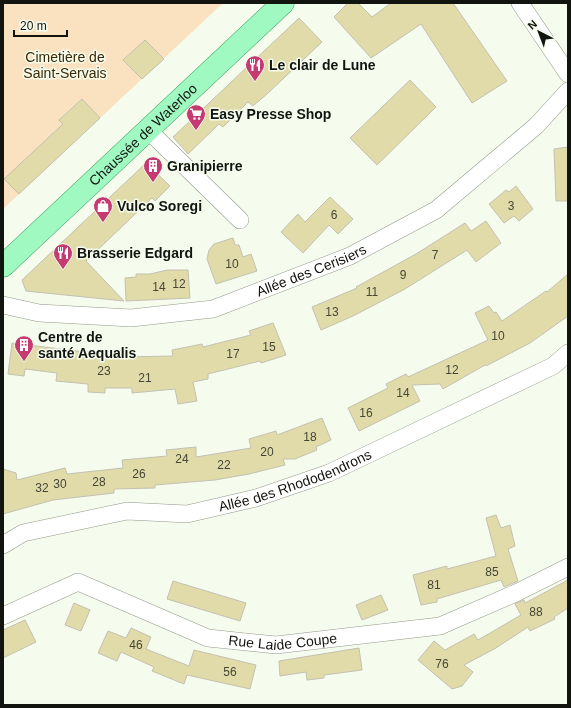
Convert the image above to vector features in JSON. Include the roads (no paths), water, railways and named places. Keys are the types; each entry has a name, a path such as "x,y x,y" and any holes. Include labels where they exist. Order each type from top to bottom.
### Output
{"main road":[{"name":"Chaussée de Waterloo","path":"3,266 283,3"}],"street":[{"path":"520,3 568,74"},
{"name":"Allée des Cerisiers","path":"3,305 40,313 131,318 213,309 350,256 436,210 536,126 568,91"},
{"path":"148,130 240,220"},
{"name":"Allée des Rhododendrons","path":"3,545 23,533 127,511 187,514 256,498 328,473 553,366 568,353"},
{"name":"Rue Laide Coupe","path":"3,616 78,582 208,638 276,645 440,626 518,592 568,567"}],"place":[{"name":"Le clair de Lune","path":"255,82"},
{"name":"Easy Presse Shop","path":"196,131"},
{"name":"Granipierre","path":"153,183"},
{"name":"Vulco Soregi","path":"103,223"},
{"name":"Brasserie Edgard","path":"63,270"},
{"name":"Centre de santé Aequalis","path":"24,362"}],"park label":[{"name":"Cimetière de Saint-Servais","path":"65,66"}]}
